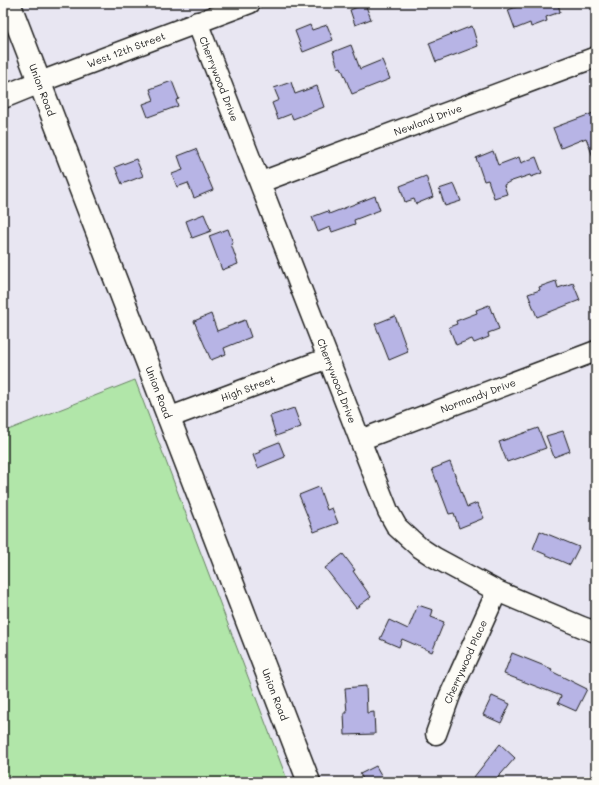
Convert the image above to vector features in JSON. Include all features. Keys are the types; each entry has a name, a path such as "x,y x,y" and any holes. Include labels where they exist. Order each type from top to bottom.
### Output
{"main road":[{"name":"Union Road","path":"9,3 309,782"},
{"name":"West 12th Street","path":"3,97 40,82"}],"street":[{"name":"West 12th Street","path":"40,82 250,3"},
{"name":"Cherrywood Drive","path":"197,22 388,511 397,526 419,547 434,557 497,590 596,632"},
{"name":"Newland Drive","path":"260,182 596,58"},
{"name":"Normandy Drive","path":"360,440 596,351"},
{"name":"High Street","path":"168,418 328,358"},
{"name":"Cherrywood Place","path":"436,734 450,695 497,590"}],"green space":[{"path":"135,380 288,782 3,782 3,432"}],"building":[{"path":"527,3 558,3 560,12 546,17 547,21 531,27 530,23 515,29 508,10"},
{"path":"365,4 371,19 355,25 350,10"},
{"path":"310,25 312,30 327,25 333,40 303,52 295,31"},
{"path":"472,26 478,46 436,62 429,43"},
{"path":"351,45 360,69 382,60 390,79 352,94 341,67 338,68 333,52"},
{"path":"172,81 179,99 176,100 178,106 148,117 143,104 154,100 150,89"},
{"path":"291,82 295,94 317,86 324,107 293,119 291,114 278,119 272,103 279,100 274,88"},
{"path":"596,112 596,162 586,138 561,148 553,128"},
{"path":"196,149 213,190 194,198 188,183 177,187 172,174 183,170 178,156"},
{"path":"493,151 498,165 519,157 521,163 536,157 542,173 531,177 530,175 509,182 504,185 507,194 494,198 488,180 484,181 476,158"},
{"path":"136,159 143,176 122,184 115,167"},
{"path":"426,176 433,197 416,204 414,199 405,202 400,186"},
{"path":"454,184 461,201 445,206 439,189"},
{"path":"375,196 380,210 354,220 355,224 332,232 330,227 318,232 312,217 328,211 329,214"},
{"path":"204,214 211,231 192,238 186,221"},
{"path":"228,229 233,243 231,244 238,264 222,270 209,236"},
{"path":"556,281 558,288 573,283 580,300 537,317 528,294 540,290 539,287"},
{"path":"489,305 499,329 488,333 489,337 474,343 472,339 456,345 449,327 457,324 456,321 477,313 476,310"},
{"path":"211,314 217,331 245,320 251,337 224,348 226,354 211,360 194,321"},
{"path":"395,316 408,352 389,360 375,324"},
{"path":"294,408 301,427 276,436 270,416"},
{"path":"538,428 546,448 507,462 499,442"},
{"path":"563,431 570,451 554,457 546,436"},
{"path":"279,442 285,457 258,468 253,455 260,452 259,450"},
{"path":"450,462 467,507 477,503 484,518 459,528 454,513 449,514 432,469"},
{"path":"319,487 327,510 332,508 338,523 314,532 299,495"},
{"path":"540,531 579,547 570,565 533,549"},
{"path":"343,554 355,570 353,571 371,597 356,608 325,568"},
{"path":"418,605 433,610 431,617 444,622 432,652 402,639 399,647 380,639 389,620 408,629"},
{"path":"512,653 552,669 551,671 587,689 576,711 558,703 561,696 504,674"},
{"path":"366,686 367,713 374,712 375,734 345,735 344,713 347,713 345,688"},
{"path":"492,696 510,704 501,723 483,715"},
{"path":"500,744 515,758 494,782 470,782"},
{"path":"376,766 385,782 365,782 360,774"}]}
